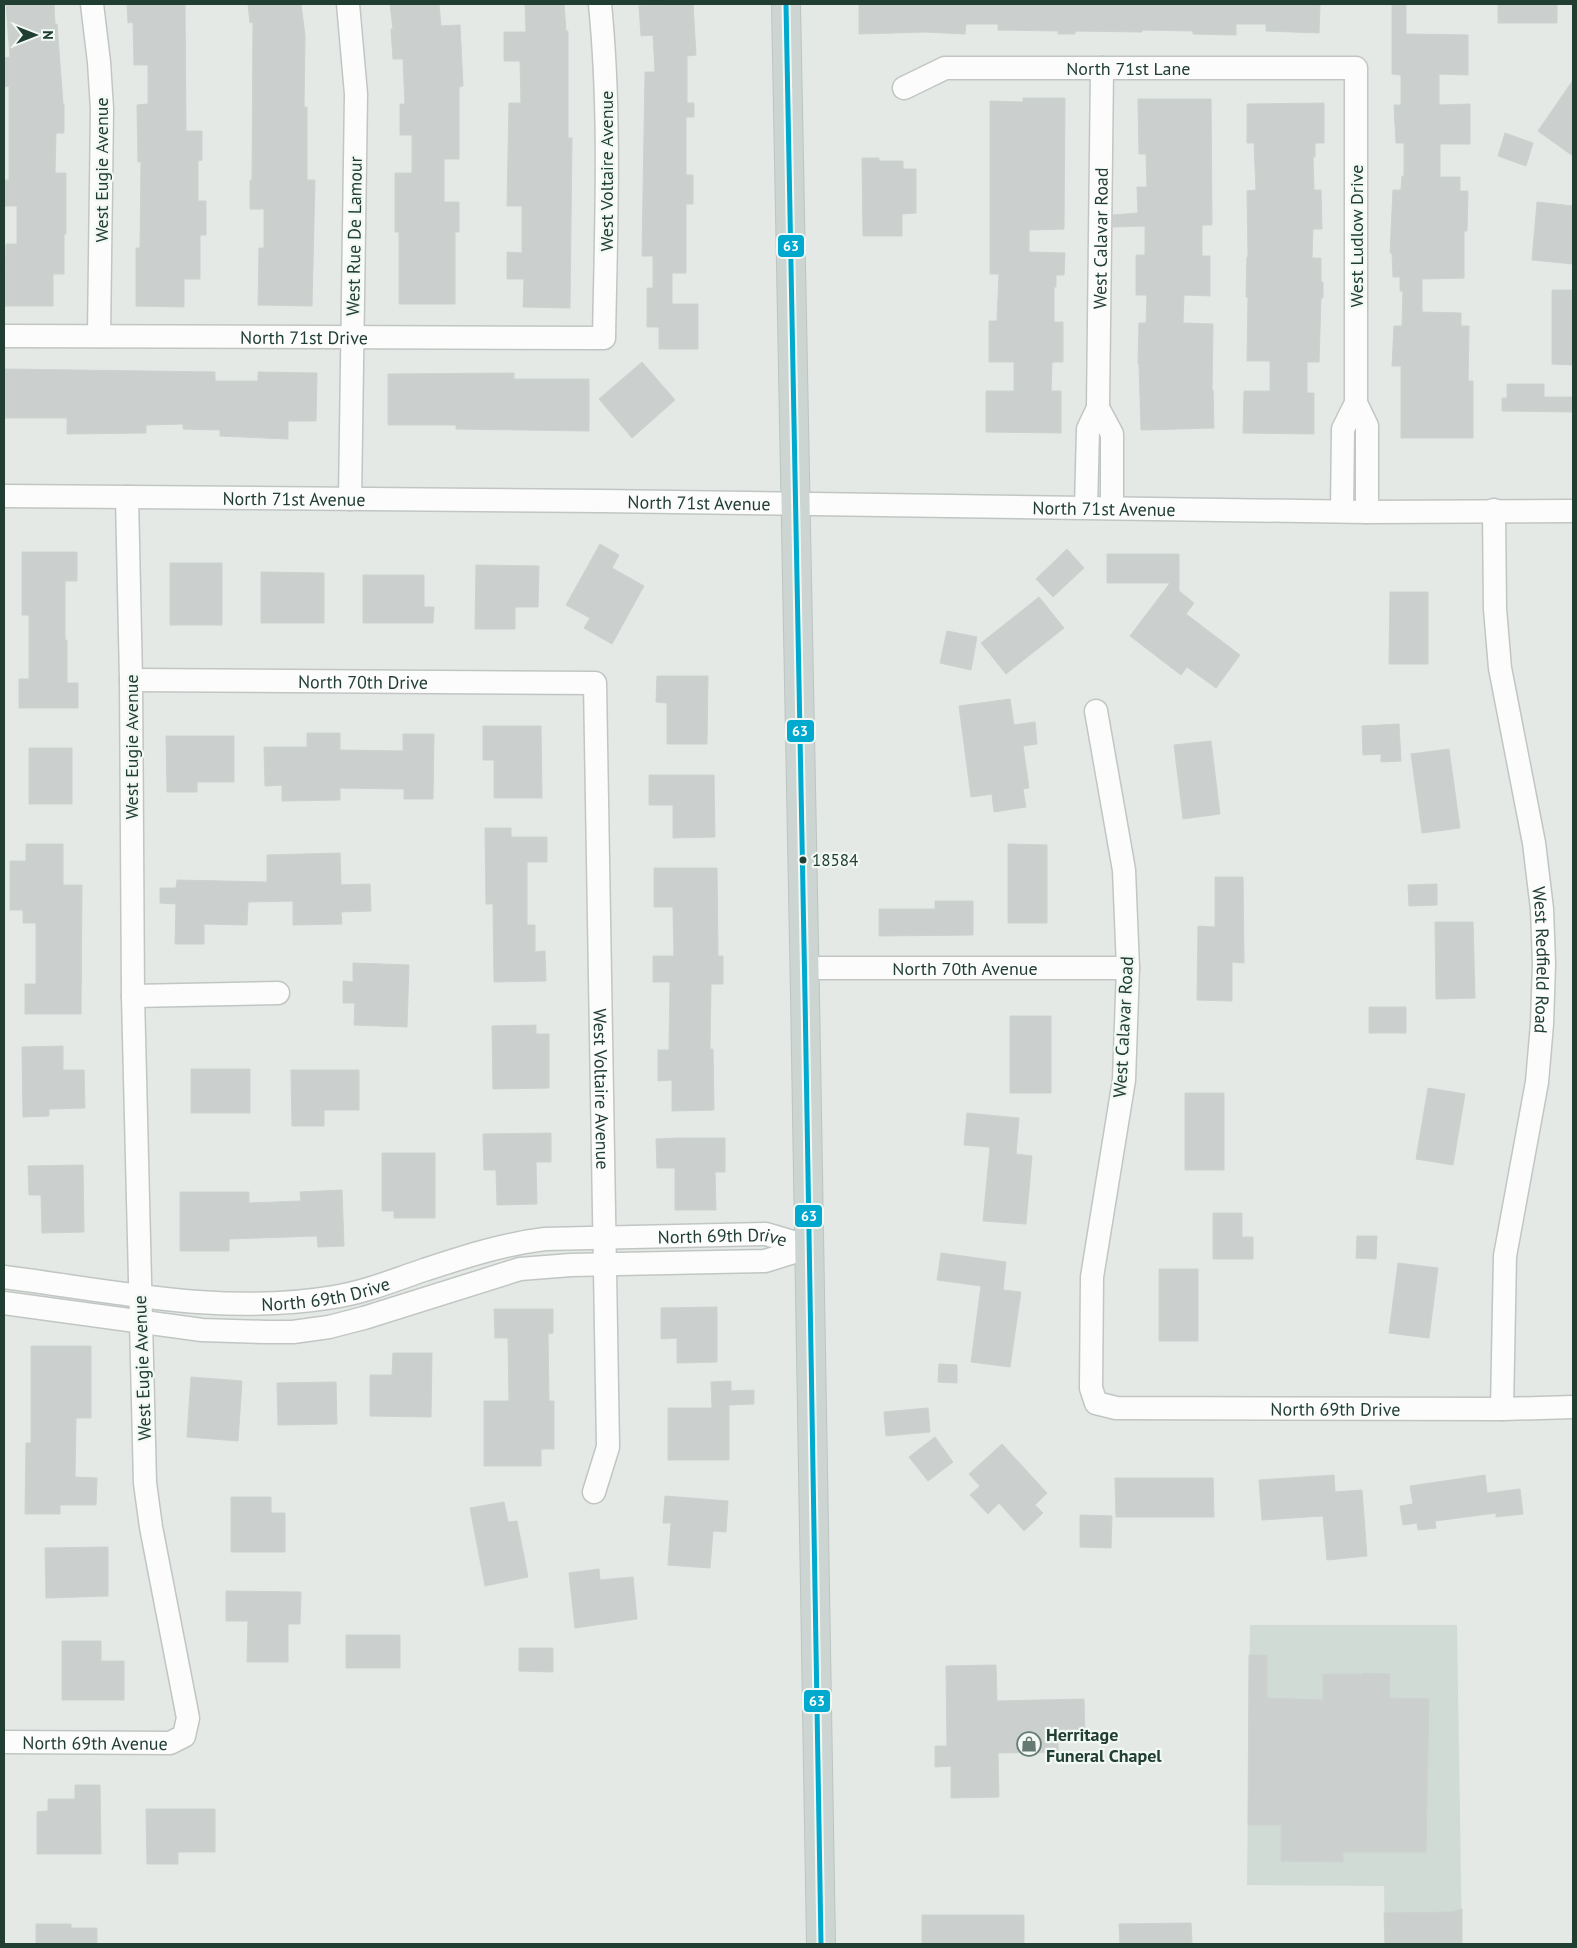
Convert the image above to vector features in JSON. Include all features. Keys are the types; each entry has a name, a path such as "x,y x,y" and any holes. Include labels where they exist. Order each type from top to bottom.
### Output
{"main road":[{"path":"786,4 803,968 810,1247 821,1944"}],"street":[{"name":"West Eugie Avenue","path":"92,4 102,109 100,336"},
{"name":"West Rue De Lamour","path":"348,4 356,94 350,499"},
{"name":"West Voltaire Avenue","path":"600,4 608,126 604,338"},
{"name":"North 71st Lane","path":"904,88 945,68 1356,68"},
{"name":"West Calavar Road","path":"1086,507 1088,430 1098,408 1102,68"},
{"name":"West Ludlow Drive","path":"1356,68 1356,403 1367,426 1367,512"},
{"name":"North 71st Drive","path":"4,336 604,338"},
{"name":"West Ludlow Drive","path":"1342,511 1342,430 1356,403"},
{"name":"West Calavar Road","path":"1098,408 1112,434 1112,508"},
{"path":"1086,451 1112,450"},
{"path":"1342,454 1368,453"},
{"name":"North 71st Avenue","path":"4,496 1086,507 1367,512 1573,510"},
{"name":"West Eugie Avenue","path":"127,497 131,680 133,996 145,1483 151,1527 188,1718 184,1736"},
{"name":"West Redfield Road","path":"1494,510 1495,609 1500,668 1534,843 1542,908 1544,964 1542,1024 1537,1082 1505,1256 1502,1409"},
{"name":"North 70th Drive","path":"131,680 595,682"},
{"name":"West Voltaire Avenue","path":"594,1492 608,1447 595,682"},
{"name":"West Calavar Road","path":"1096,711 1124,870 1128,968 1124,1080 1092,1277 1091,1388 1096,1403"},
{"name":"North 70th Avenue","path":"803,968 1128,968"},
{"path":"133,996 278,993"},
{"name":"North 69th Drive","path":"4,1277 178,1301 242,1305 306,1301 355,1293 516,1242 766,1234 810,1247"},
{"name":"North 69th Drive","path":"4,1303 140,1322 232,1332 293,1332 328,1327 362,1319 520,1269 547,1266 765,1261 810,1247"},
{"path":"355,1293 362,1319"},
{"name":"North 69th Drive","path":"1096,1403 1116,1408 1502,1409 1573,1407"},
{"name":"North 69th Avenue","path":"4,1742 170,1743 184,1736"}],"shaded area":[{"path":"1250,1625 1457,1625 1462,1944 1385,1944 1384,1886 1247,1885"}],"building":[{"path":"6,4 54,4 64,104 64,133 56,133 55,173 66,173 66,234 64,234 64,274 53,274 53,306 4,306 6,244 17,244 17,206 4,206 4,180 9,180 9,86 4,87 4,58 10,57"},
{"path":"127,4 185,4 186,131 202,131 202,160 198,161 198,201 206,201 206,235 200,235 200,279 184,279 184,307 136,306 136,248 140,248 141,162 138,162 137,105 148,104 148,65 134,65 133,22 128,23"},
{"path":"248,4 301,4 305,36 304,107 307,107 307,180 315,180 312,306 258,305 259,248 264,248 264,209 250,209 250,180 252,180 253,22 250,23"},
{"path":"390,4 439,4 441,26 460,25 463,86 459,87 459,159 444,159 444,202 459,202 459,232 455,232 455,304 399,304 399,232 395,232 395,173 412,173 412,135 400,135 400,104 405,104 403,59 393,59 391,29 393,29"},
{"path":"525,4 564,4 566,31 568,31 568,138 572,138 570,308 523,307 524,279 507,279 507,252 522,253 522,206 507,206 509,103 521,103 520,61 504,61 504,32 526,32"},
{"path":"693,4 696,55 687,56 687,103 694,103 694,117 686,117 686,175 693,175 693,204 686,204 686,273 672,273 672,304 698,304 698,349 659,349 659,327 647,327 647,288 653,288 653,256 642,256 645,72 655,72 653,35 641,36 639,6"},
{"path":"859,4 1320,4 1319,33 1266,31 1266,24 1236,24 1236,35 1193,34 1193,31 1142,30 1142,32 1075,31 1075,34 1058,34 1058,31 998,30 998,24 966,24 965,34 925,32 859,34"},
{"path":"1392,4 1406,4 1406,34 1468,35 1468,75 1439,74 1439,105 1470,104 1470,144 1440,144 1440,177 1460,177 1460,191 1468,191 1467,231 1464,231 1464,278 1422,279 1422,312 1461,313 1461,326 1469,326 1468,381 1473,381 1473,438 1401,438 1401,366 1392,366 1394,326 1402,326 1403,291 1400,291 1400,277 1393,277 1392,253 1390,253 1393,190 1401,190 1402,176 1404,176 1404,143 1396,143 1394,105 1401,105 1401,75 1392,74"},
{"path":"1498,4 1557,4 1557,23 1498,23"},
{"path":"1573,80 1573,156 1538,131"},
{"path":"1023,98 1065,98 1064,229 1029,230 1029,252 1065,253 1064,275 1056,275 1056,287 1054,287 1054,322 1063,322 1063,362 1052,362 1051,391 1061,391 1061,433 986,432 986,391 1014,391 1014,362 989,362 989,321 997,321 999,274 990,274 990,101 1023,102"},
{"path":"1138,99 1211,99 1212,225 1202,225 1202,256 1210,256 1210,296 1184,295 1183,323 1213,324 1212,390 1214,428 1141,430 1138,364 1139,323 1146,323 1147,295 1136,295 1136,255 1145,255 1145,226 1113,227 1113,215 1138,213 1137,187 1147,187 1146,154 1139,154"},
{"path":"1324,103 1324,143 1315,143 1315,157 1313,157 1314,190 1321,190 1322,229 1313,229 1312,258 1321,258 1321,282 1323,282 1319,362 1307,362 1307,393 1314,393 1314,434 1243,433 1244,391 1270,391 1270,361 1247,361 1247,191 1256,190 1254,143 1247,143 1247,104"},
{"path":"1505,133 1533,143 1526,166 1498,156"},
{"path":"862,158 879,158 879,161 903,161 903,169 916,169 916,213 902,214 902,236 863,236"},
{"path":"1537,202 1573,206 1573,264 1532,260"},
{"path":"1552,290 1573,290 1573,365 1552,364"},
{"path":"642,362 675,400 632,438 599,399"},
{"path":"4,369 215,372 215,381 258,381 258,372 317,373 316,421 288,421 288,439 220,436 220,430 183,429 183,424 146,425 146,433 67,434 67,418 4,418"},
{"path":"514,373 514,379 589,379 589,431 456,429 456,425 388,425 388,374"},
{"path":"1507,384 1544,384 1544,397 1573,397 1573,412 1502,411 1502,398 1507,398"},
{"path":"600,544 619,555 612,568 644,586 612,644 584,628 590,618 566,605"},
{"path":"1067,549 1084,568 1053,597 1036,579"},
{"path":"22,552 77,552 77,581 65,581 65,640 67,640 67,683 78,683 78,708 19,708 19,679 29,679 29,615 22,615"},
{"path":"1107,554 1179,554 1179,591 1194,603 1186,614 1240,655 1216,688 1187,667 1181,675 1130,636 1170,583 1107,583"},
{"path":"170,563 222,563 222,625 170,625"},
{"path":"476,565 539,566 538,607 515,607 515,629 475,629"},
{"path":"261,572 324,573 324,623 261,623"},
{"path":"363,575 424,575 424,607 434,607 433,623 363,623"},
{"path":"1390,592 1428,592 1428,664 1389,664"},
{"path":"1039,597 1064,628 1006,674 981,643"},
{"path":"947,631 977,637 971,670 940,663"},
{"path":"657,676 708,676 707,744 667,744 667,703 656,702"},
{"path":"1010,699 1014,725 1035,722 1037,744 1023,746 1029,788 1023,789 1026,807 994,812 992,794 971,797 959,706"},
{"path":"1399,724 1401,761 1381,762 1381,754 1363,755 1362,726"},
{"path":"483,726 541,726 542,798 494,798 494,760 483,760"},
{"path":"307,733 340,733 340,750 403,751 403,734 434,734 433,799 404,799 404,789 340,788 340,800 282,801 282,785 265,786 264,747 307,747"},
{"path":"166,736 234,736 234,782 197,782 197,792 167,792"},
{"path":"1211,741 1220,814 1183,819 1174,745"},
{"path":"29,748 72,748 72,804 29,804"},
{"path":"1449,749 1460,828 1422,833 1411,754"},
{"path":"649,775 714,775 715,837 673,838 673,805 649,805"},
{"path":"485,828 511,828 511,837 547,837 547,862 527,862 527,925 535,925 535,952 545,951 546,981 494,982 493,904 486,904"},
{"path":"26,844 63,844 63,885 82,885 81,1014 25,1014 25,984 36,984 36,923 23,923 23,910 10,910 10,861 26,861"},
{"path":"1008,844 1047,845 1047,923 1008,923"},
{"path":"340,853 341,885 370,884 371,911 341,912 342,924 293,925 293,901 248,902 247,925 204,924 204,944 175,944 176,904 160,903 160,888 176,888 177,880 267,882 267,855"},
{"path":"654,868 717,868 718,956 723,956 723,984 711,984 710,1049 713,1049 714,1110 672,1111 672,1080 658,1081 658,1050 669,1050 670,982 653,982 653,956 674,956 673,907 654,907"},
{"path":"1215,877 1243,877 1244,963 1232,962 1232,1001 1197,1000 1198,926 1215,927"},
{"path":"1437,884 1437,905 1409,906 1408,885"},
{"path":"935,901 973,901 973,935 879,936 879,909 935,909"},
{"path":"1435,922 1473,922 1475,998 1436,999"},
{"path":"353,963 409,965 407,1027 354,1025 355,1003 343,1003 343,981 353,982"},
{"path":"1369,1007 1406,1007 1406,1033 1369,1033"},
{"path":"1010,1016 1051,1016 1051,1093 1010,1093"},
{"path":"536,1025 536,1034 549,1034 549,1088 493,1089 492,1026"},
{"path":"63,1046 63,1070 84,1070 85,1108 49,1109 49,1116 23,1117 22,1047"},
{"path":"191,1069 250,1069 250,1113 191,1113"},
{"path":"291,1070 359,1070 359,1110 324,1110 324,1126 292,1126"},
{"path":"1428,1088 1465,1094 1453,1165 1416,1159"},
{"path":"1185,1093 1224,1093 1224,1170 1185,1170"},
{"path":"967,1113 1019,1118 1016,1154 1032,1156 1026,1224 983,1221 990,1147 964,1145"},
{"path":"551,1133 551,1162 536,1162 537,1204 497,1205 496,1170 484,1170 483,1134"},
{"path":"725,1138 725,1172 715,1172 716,1210 675,1210 675,1168 657,1168 656,1139"},
{"path":"382,1153 435,1153 435,1218 394,1218 394,1211 382,1211"},
{"path":"83,1165 84,1232 42,1233 41,1195 29,1195 28,1166"},
{"path":"342,1190 344,1246 318,1247 317,1236 229,1239 229,1251 180,1251 180,1192 249,1192 249,1203 301,1201 300,1192"},
{"path":"1213,1213 1242,1213 1242,1237 1253,1237 1253,1259 1213,1259"},
{"path":"1357,1236 1377,1236 1376,1259 1356,1258"},
{"path":"941,1253 1006,1262 1003,1290 1021,1292 1010,1367 971,1362 981,1286 937,1280"},
{"path":"1398,1263 1438,1268 1429,1338 1389,1333"},
{"path":"1159,1269 1198,1269 1198,1341 1159,1341"},
{"path":"717,1307 717,1362 677,1363 677,1338 661,1339 661,1308"},
{"path":"494,1309 553,1309 553,1333 548,1334 549,1401 554,1401 554,1449 541,1449 541,1466 484,1466 484,1401 509,1401 508,1338 495,1338"},
{"path":"31,1346 91,1346 91,1418 76,1418 75,1477 97,1478 96,1505 60,1505 60,1514 25,1514 26,1443 31,1443"},
{"path":"393,1353 432,1353 431,1417 370,1416 370,1375 392,1375"},
{"path":"939,1364 957,1365 957,1383 938,1382"},
{"path":"191,1377 242,1381 238,1441 187,1437"},
{"path":"731,1381 731,1391 754,1390 754,1404 729,1405 729,1460 668,1460 668,1408 712,1408 711,1382"},
{"path":"336,1382 337,1424 278,1425 277,1383"},
{"path":"928,1408 930,1432 886,1436 884,1412"},
{"path":"935,1437 953,1462 928,1481 909,1457"},
{"path":"1002,1444 1047,1493 1035,1505 1043,1513 1024,1531 999,1503 988,1514 970,1495 980,1486 969,1474"},
{"path":"1334,1475 1335,1492 1362,1490 1367,1556 1327,1560 1323,1516 1262,1520 1259,1480"},
{"path":"1485,1475 1487,1493 1520,1489 1523,1514 1496,1517 1496,1513 1435,1521 1436,1528 1418,1530 1417,1523 1403,1525 1400,1506 1413,1504 1410,1486"},
{"path":"1115,1478 1213,1478 1214,1517 1116,1517"},
{"path":"665,1496 728,1501 726,1532 713,1531 710,1568 668,1565 671,1523 663,1523"},
{"path":"231,1497 271,1497 271,1513 285,1513 285,1552 231,1552"},
{"path":"504,1502 508,1522 517,1521 528,1577 485,1586 470,1508"},
{"path":"1080,1515 1112,1516 1111,1548 1080,1547"},
{"path":"108,1547 108,1596 46,1598 45,1548"},
{"path":"599,1569 600,1580 633,1577 637,1619 575,1628 569,1573"},
{"path":"226,1591 301,1592 300,1624 288,1624 288,1662 247,1662 248,1621 226,1621"},
{"path":"346,1635 400,1635 400,1668 346,1668"},
{"path":"62,1641 101,1641 101,1661 124,1661 124,1700 62,1700"},
{"path":"519,1648 553,1648 553,1672 519,1671"},
{"path":"1249,1655 1267,1655 1267,1698 1323,1700 1323,1674 1363,1673 1390,1674 1389,1698 1429,1699 1426,1852 1343,1852 1343,1862 1281,1861 1281,1825 1248,1825"},
{"path":"996,1665 997,1701 1084,1699 1085,1741 1058,1742 1058,1752 998,1753 999,1797 951,1798 951,1766 935,1767 935,1746 947,1746 946,1666"},
{"path":"75,1785 100,1785 101,1854 37,1854 37,1812 48,1811 48,1799 75,1799"},
{"path":"146,1809 215,1809 215,1852 178,1852 178,1864 147,1864"},
{"path":"1462,1909 1462,1944 1385,1944 1384,1913 1452,1912"},
{"path":"922,1915 1024,1915 1024,1944 922,1944"},
{"path":"1191,1923 1192,1944 1120,1944 1119,1924"},
{"path":"36,1924 71,1924 71,1928 97,1928 97,1944 36,1944"}],"transit line":[{"name":"63","path":"786,4 821,1944"}],"place":[{"name":"18584","path":"803,860"},
{"name":"Herritage Funeral Chapel","path":"1029,1744"}]}
